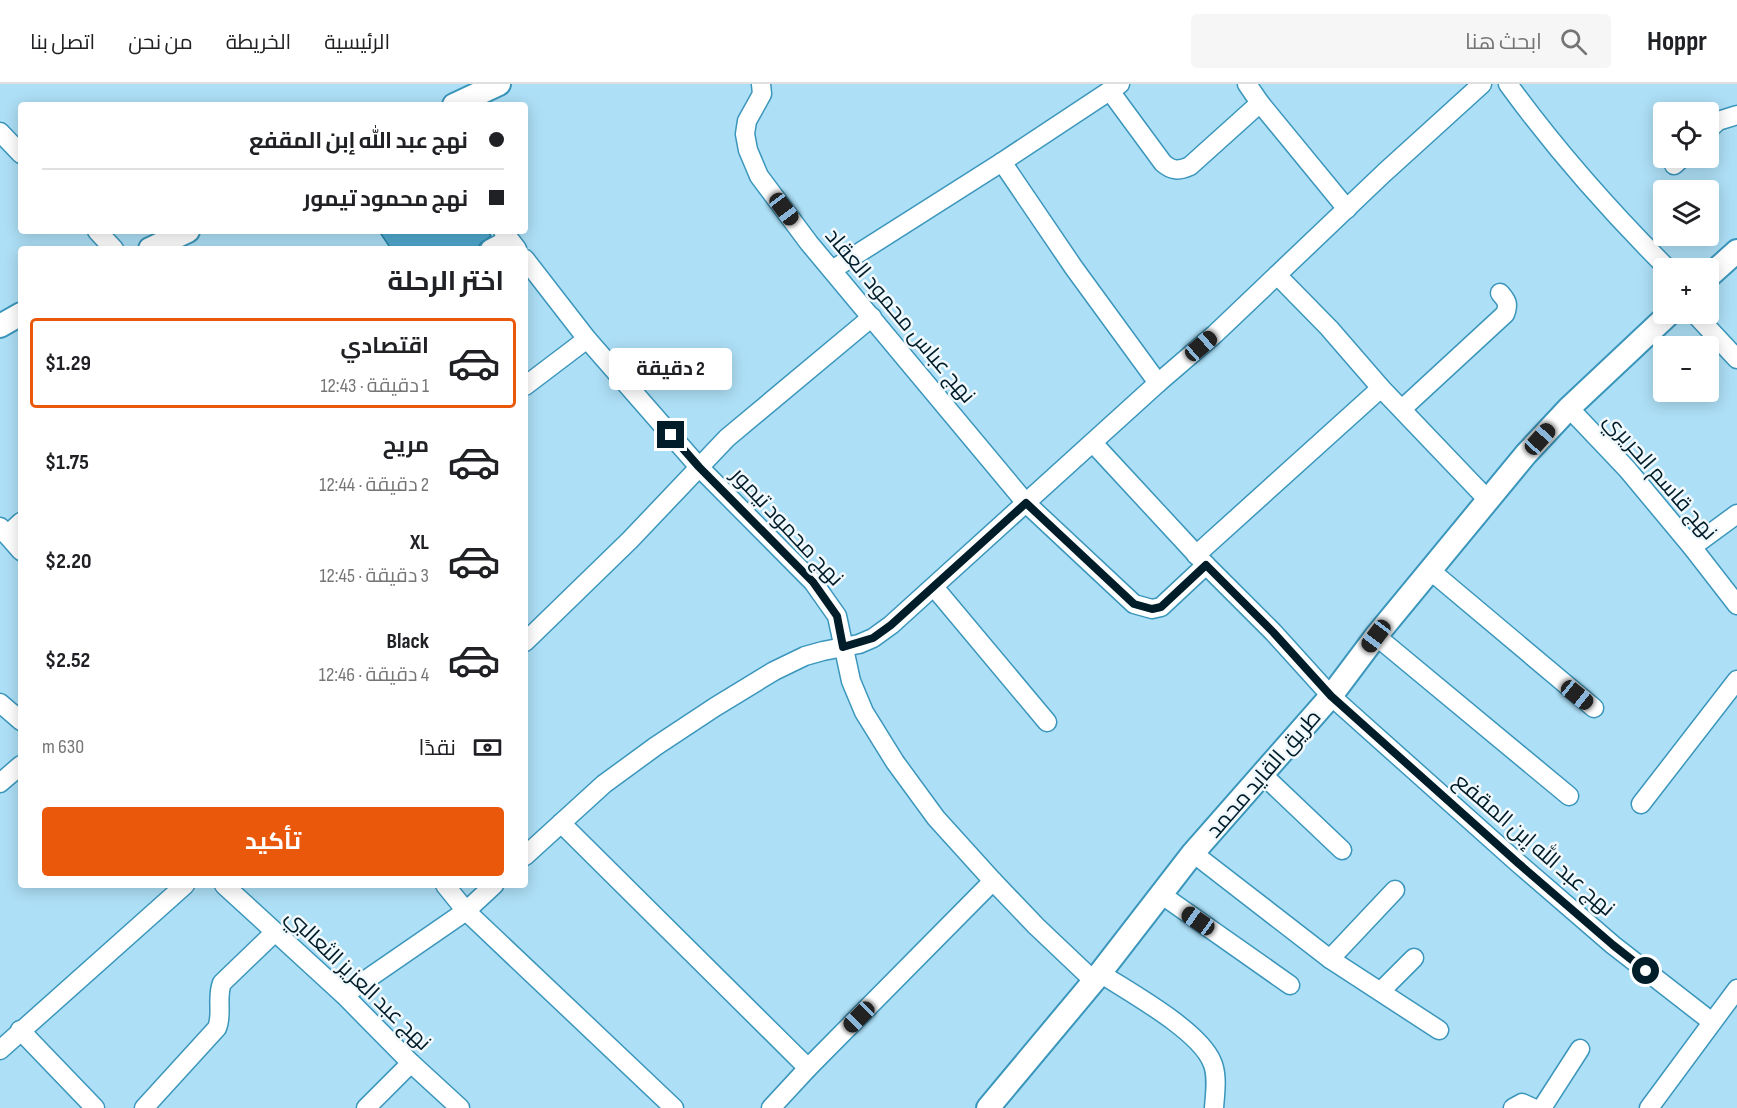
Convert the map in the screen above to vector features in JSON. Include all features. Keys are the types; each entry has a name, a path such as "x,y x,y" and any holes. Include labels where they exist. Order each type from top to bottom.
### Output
{"main road":[{"path":"460,102 490,86"},
{"path":"156,246 182,234"},
{"path":"1719,267 1737,251"},
{"name":"طريق القايد محمد","path":"988,1108 1097,977 1193,853 1331,696 1376,636 1488,500 1569,408 1658,324"}],"street":[{"name":"نهج عباس محمود العقاد","path":"761,84 762,94 747,122 745,134 748,150 759,176 809,243 1026,503 1122,595 1143,608 1161,607 1201,560 1381,388"},
{"path":"1247,84 1347,209"},
{"path":"528,853 604,784 715,707 774,671 805,656 873,638 899,619 1215,334 1482,84"},
{"path":"1508,84 1579,175 1612,213 1657,258"},
{"path":"832,270 1115,88 1163,163 1169,169 1176,170 1190,166 1260,103"},
{"path":"1719,121 1737,115"},
{"path":"0,132 18,151"},
{"path":"1002,162 1074,268 1158,383"},
{"path":"100,234 111,246"},
{"name":"نهج محمود تيمور","path":"528,266 587,339 699,467 813,582 837,616 851,681 864,712 895,762 936,818 1036,926 1097,977 1174,1022 1202,1046 1213,1064 1214,1108"},
{"path":"1277,275 1488,500"},
{"path":"1402,409 1505,314 1508,308 1507,301 1500,293"},
{"path":"528,639 630,540 727,438 872,316"},
{"path":"1705,324 1737,358"},
{"path":"528,384 587,339"},
{"name":"نهج قاسم الحريري","path":"1569,408 1628,469 1737,605"},
{"name":"نهج عبد الله إبن المقفع","path":"1093,443 1331,696 1604,938 1712,1022"},
{"path":"1692,547 1737,514"},
{"path":"9,528 18,545"},
{"path":"1431,571 1513,643 1594,708"},
{"path":"934,587 1047,722"},
{"path":"1376,636 1569,796"},
{"path":"1641,804 1737,680"},
{"path":"0,703 18,718"},
{"path":"0,783 18,768"},
{"path":"1261,774 1342,850"},
{"path":"561,823 808,1068"},
{"path":"1193,853 1330,959 1439,1030"},
{"path":"771,1108 993,881"},
{"path":"0,1050 182,888"},
{"name":"نهج عبد العزيز الثعالبي","path":"227,888 344,995 411,1063 460,1108"},
{"path":"447,888 466,911 675,1108"},
{"path":"344,995 466,911 491,888"},
{"path":"1330,959 1395,890"},
{"path":"1162,895 1290,985"},
{"path":"144,1108 217,1028 220,1021 219,993 222,983 275,932"},
{"path":"1381,992 1414,958"},
{"path":"1657,1105 1712,1022 1737,989"},
{"path":"20,1030 95,1108"},
{"path":"1542,1108 1580,1049"},
{"path":"366,1108 411,1063"},
{"path":"1513,1108 1522,1103 1533,1108"}],"building":[{"path":"381,234 490,234 491,236 479,246 389,246"}],"route":[{"path":"671,435 699,467 813,582 837,616 843,647 873,638 891,625 1026,503 1122,595 1143,608 1161,607 1206,565 1273,632 1331,696 1518,863 1646,971"}]}
